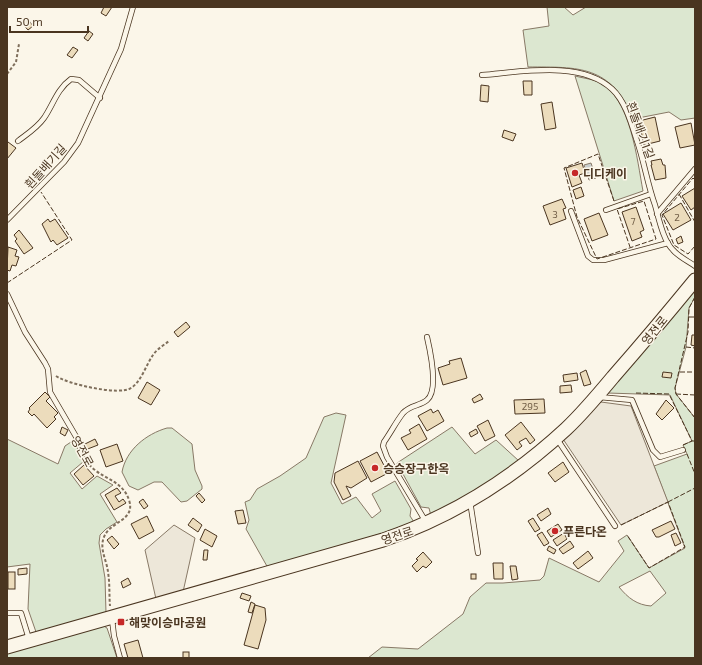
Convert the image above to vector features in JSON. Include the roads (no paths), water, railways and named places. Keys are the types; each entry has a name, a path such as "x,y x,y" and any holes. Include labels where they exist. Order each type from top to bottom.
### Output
{"street":[{"name":"영전로","path":"7,647 383,540 427,523 469,501 514,472 556,438 596,397 695,280"}],"lane":[{"name":"흰돌배기길","path":"7,220 72,154 100,98 121,49 133,7"},
{"name":"흰돌배기1길","path":"482,75 554,70 570,71 603,82 613,90 628,115 637,138 651,194 668,243 677,254 695,266"},
{"path":"18,142 36,128 44,118 59,90 71,79 79,80 100,98"},
{"path":"657,214 695,169"},
{"path":"606,210 651,194"},
{"path":"571,211 588,256 592,260 604,260 668,243"},
{"name":"영전로","path":"7,294 25,332 48,369 50,392 78,440"},
{"name":"영전로","path":"427,337 430,350 433,391 426,402 411,407 404,412 384,442 383,446 387,457 427,523"},
{"path":"596,397 632,400 653,450 660,457 683,450"},
{"path":"556,438 615,526"},
{"path":"469,501 478,553"},
{"path":"7,613 21,613 29,641"},
{"path":"112,617 114,636 120,658"}],"place":[{"name":"디디케이","path":"575,173"},
{"name":"승승장구한옥","path":"375,468"},
{"name":"푸른다온","path":"555,531"},
{"name":"해맞이승마공원","path":"121,622"}]}
